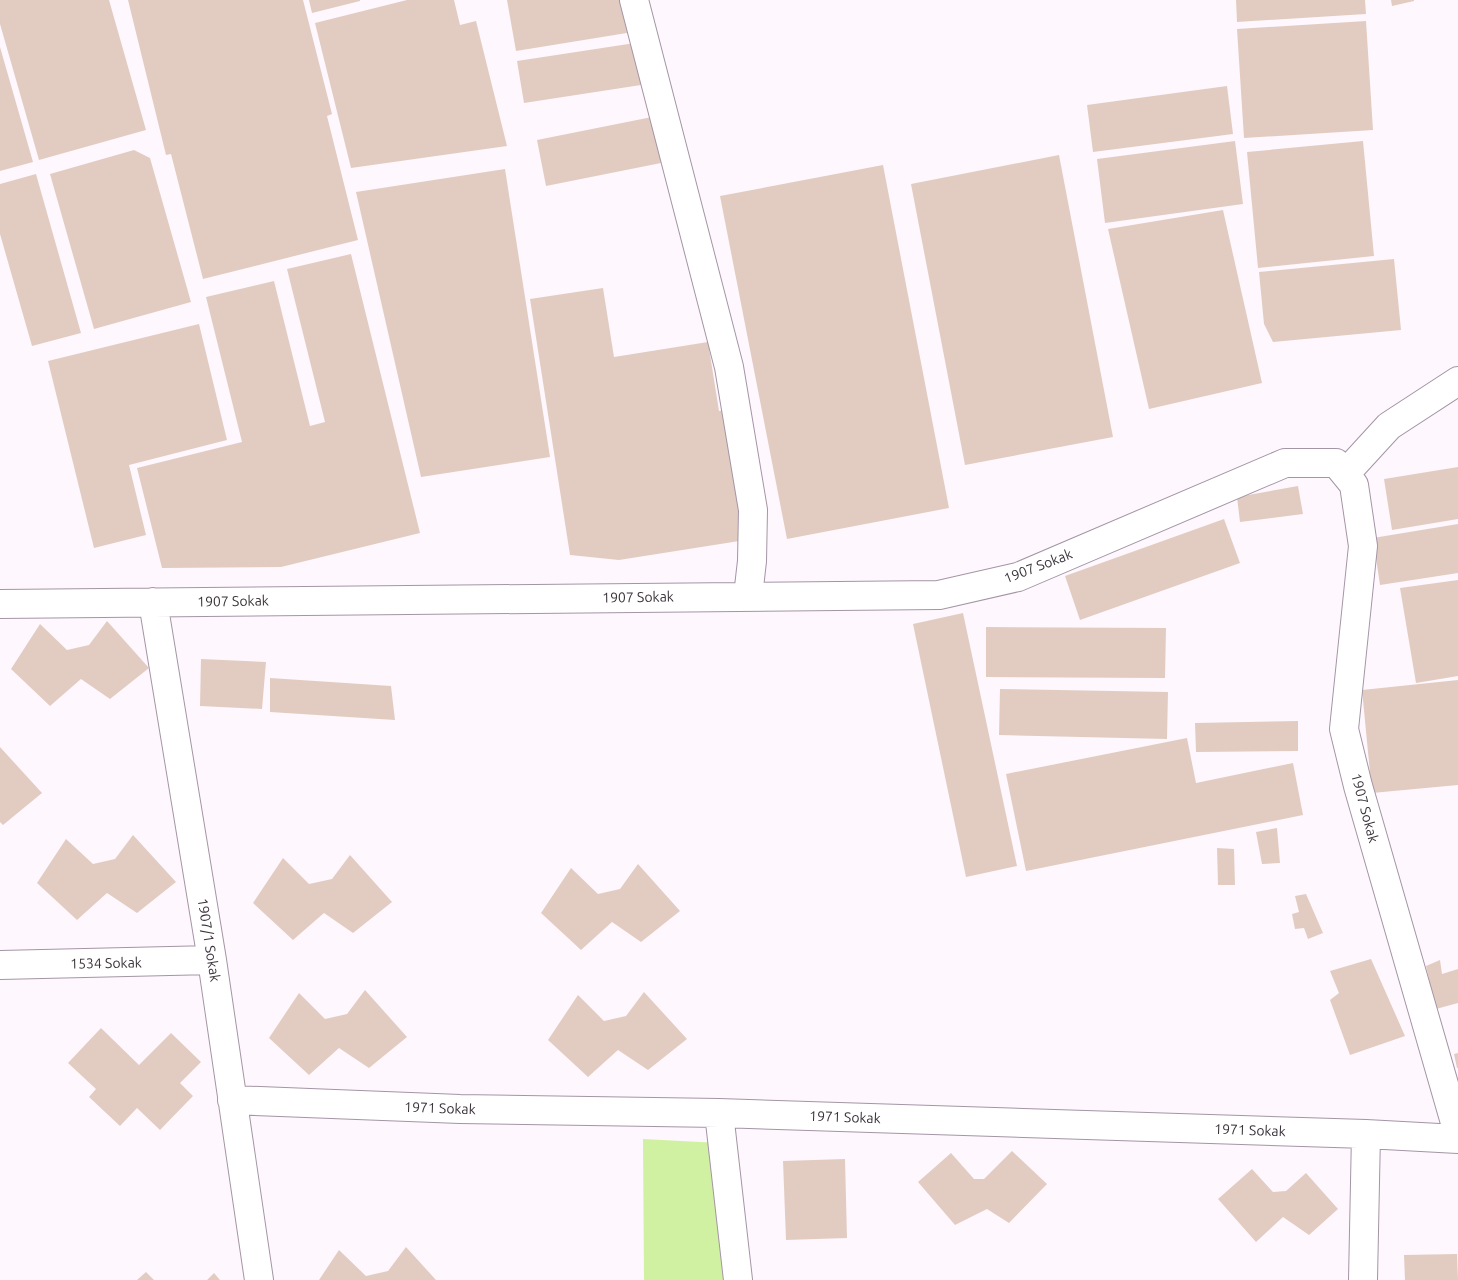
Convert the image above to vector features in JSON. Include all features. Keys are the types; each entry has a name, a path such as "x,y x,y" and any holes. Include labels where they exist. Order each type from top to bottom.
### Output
{"street":[{"path":"634,0 729,367 753,510 752,561 748,596"},
{"path":"1345,474 1389,426 1458,381"},
{"name":"1907 Sokak","path":"0,604 939,595 1018,577 1285,463 1336,463 1354,485 1363,546 1344,728 1358,786 1458,1133"},
{"name":"1907/1 Sokak","path":"153,602 212,960 259,1280"},
{"name":"1534 Sokak","path":"0,965 212,960"},
{"name":"1971 Sokak","path":"232,1100 460,1109 720,1113 1366,1134 1458,1139"},
{"path":"720,1113 738,1280"},
{"path":"1363,1280 1366,1134"}],"green space":[{"path":"643,1139 720,1143 729,1280 644,1280"}],"building":[{"path":"0,0 109,0 146,130 39,160 0,24"},
{"path":"128,0 303,0 332,114 327,116 358,240 203,279 171,154 166,155"},
{"path":"309,0 360,0 360,1 312,13"},
{"path":"407,0 454,0 460,25 476,21 507,146 351,168 315,23"},
{"path":"507,0 628,0 633,32 516,51"},
{"path":"1236,0 1365,0 1366,14 1237,22"},
{"path":"1391,0 1414,0 1414,1 1392,6"},
{"path":"1366,21 1373,130 1244,138 1237,29"},
{"path":"635,43 641,85 524,103 517,61"},
{"path":"0,47 33,162 0,171"},
{"path":"1227,86 1233,134 1093,152 1087,105"},
{"path":"652,117 661,163 546,186 537,140"},
{"path":"1235,141 1243,204 1105,223 1097,159"},
{"path":"1363,141 1374,256 1258,268 1247,152"},
{"path":"134,150 150,158 191,302 94,329 50,174"},
{"path":"1059,155 1113,437 965,465 911,184"},
{"path":"883,165 949,508 787,539 720,196"},
{"path":"505,169 550,457 421,477 356,192"},
{"path":"36,174 81,333 32,346 0,234 0,184"},
{"path":"1223,210 1262,383 1149,409 1108,229"},
{"path":"351,254 420,533 281,567 162,568 137,468 242,442 206,297 274,281 310,426 325,422 287,269"},
{"path":"1394,259 1401,330 1273,342 1264,324 1259,272"},
{"path":"603,288 614,357 708,342 719,411 731,409 752,539 619,560 570,555 530,299"},
{"path":"199,324 227,440 129,465 146,535 94,548 48,361"},
{"path":"1458,467 1458,519 1392,530 1384,479"},
{"path":"1298,486 1303,514 1240,522 1237,497"},
{"path":"1224,519 1240,563 1080,620 1065,576"},
{"path":"1458,524 1458,573 1380,585 1373,538"},
{"path":"1458,580 1458,676 1416,683 1400,588"},
{"path":"963,613 1017,866 966,877 913,624"},
{"path":"107,621 149,668 110,699 81,679 50,706 11,669 40,624 67,650 89,645"},
{"path":"986,627 1166,628 1165,678 986,677"},
{"path":"201,659 266,662 262,709 200,706"},
{"path":"270,678 391,686 395,720 270,712"},
{"path":"1458,680 1458,785 1372,793 1362,690"},
{"path":"1000,689 1168,692 1167,739 999,735"},
{"path":"1298,721 1298,751 1196,752 1195,723"},
{"path":"1187,738 1196,783 1293,763 1303,815 1026,871 1006,774"},
{"path":"0,747 42,793 3,825 0,822"},
{"path":"1277,828 1280,863 1262,864 1256,832"},
{"path":"133,835 176,882 137,913 107,893 77,920 37,883 66,839 93,864 115,859"},
{"path":"1217,848 1234,849 1235,885 1218,885"},
{"path":"350,855 392,902 353,933 324,913 293,940 253,903 283,858 309,884 332,879"},
{"path":"638,864 680,911 641,942 612,922 581,950 541,913 571,868 598,894 620,889"},
{"path":"1306,894 1323,933 1308,939 1304,928 1295,929 1292,914 1299,912 1295,896"},
{"path":"1371,959 1405,1036 1350,1055 1330,1000 1339,993 1330,971"},
{"path":"1440,960 1442,974 1458,969 1458,1003 1436,1009 1426,966"},
{"path":"365,990 407,1037 369,1068 339,1048 309,1075 269,1038 299,993 325,1019 347,1014"},
{"path":"644,992 687,1039 648,1070 618,1050 588,1077 548,1040 578,995 604,1021 626,1016"},
{"path":"101,1028 139,1065 171,1033 201,1062 180,1083 193,1096 160,1130 137,1108 120,1126 89,1097 96,1089 68,1063"},
{"path":"1458,1053 1458,1068 1457,1068 1454,1054"},
{"path":"1012,1151 1047,1184 1009,1223 987,1209 955,1225 918,1182 951,1153 974,1179 984,1179"},
{"path":"845,1159 847,1238 786,1240 783,1161"},
{"path":"1252,1169 1273,1192 1286,1191 1306,1173 1338,1209 1309,1235 1283,1217 1256,1242 1218,1199"},
{"path":"406,1247 436,1280 319,1280 339,1250 366,1276 388,1271"},
{"path":"1457,1254 1458,1280 1405,1280 1404,1255"},
{"path":"146,1272 154,1280 137,1280"},
{"path":"214,1273 220,1280 207,1280"}]}
